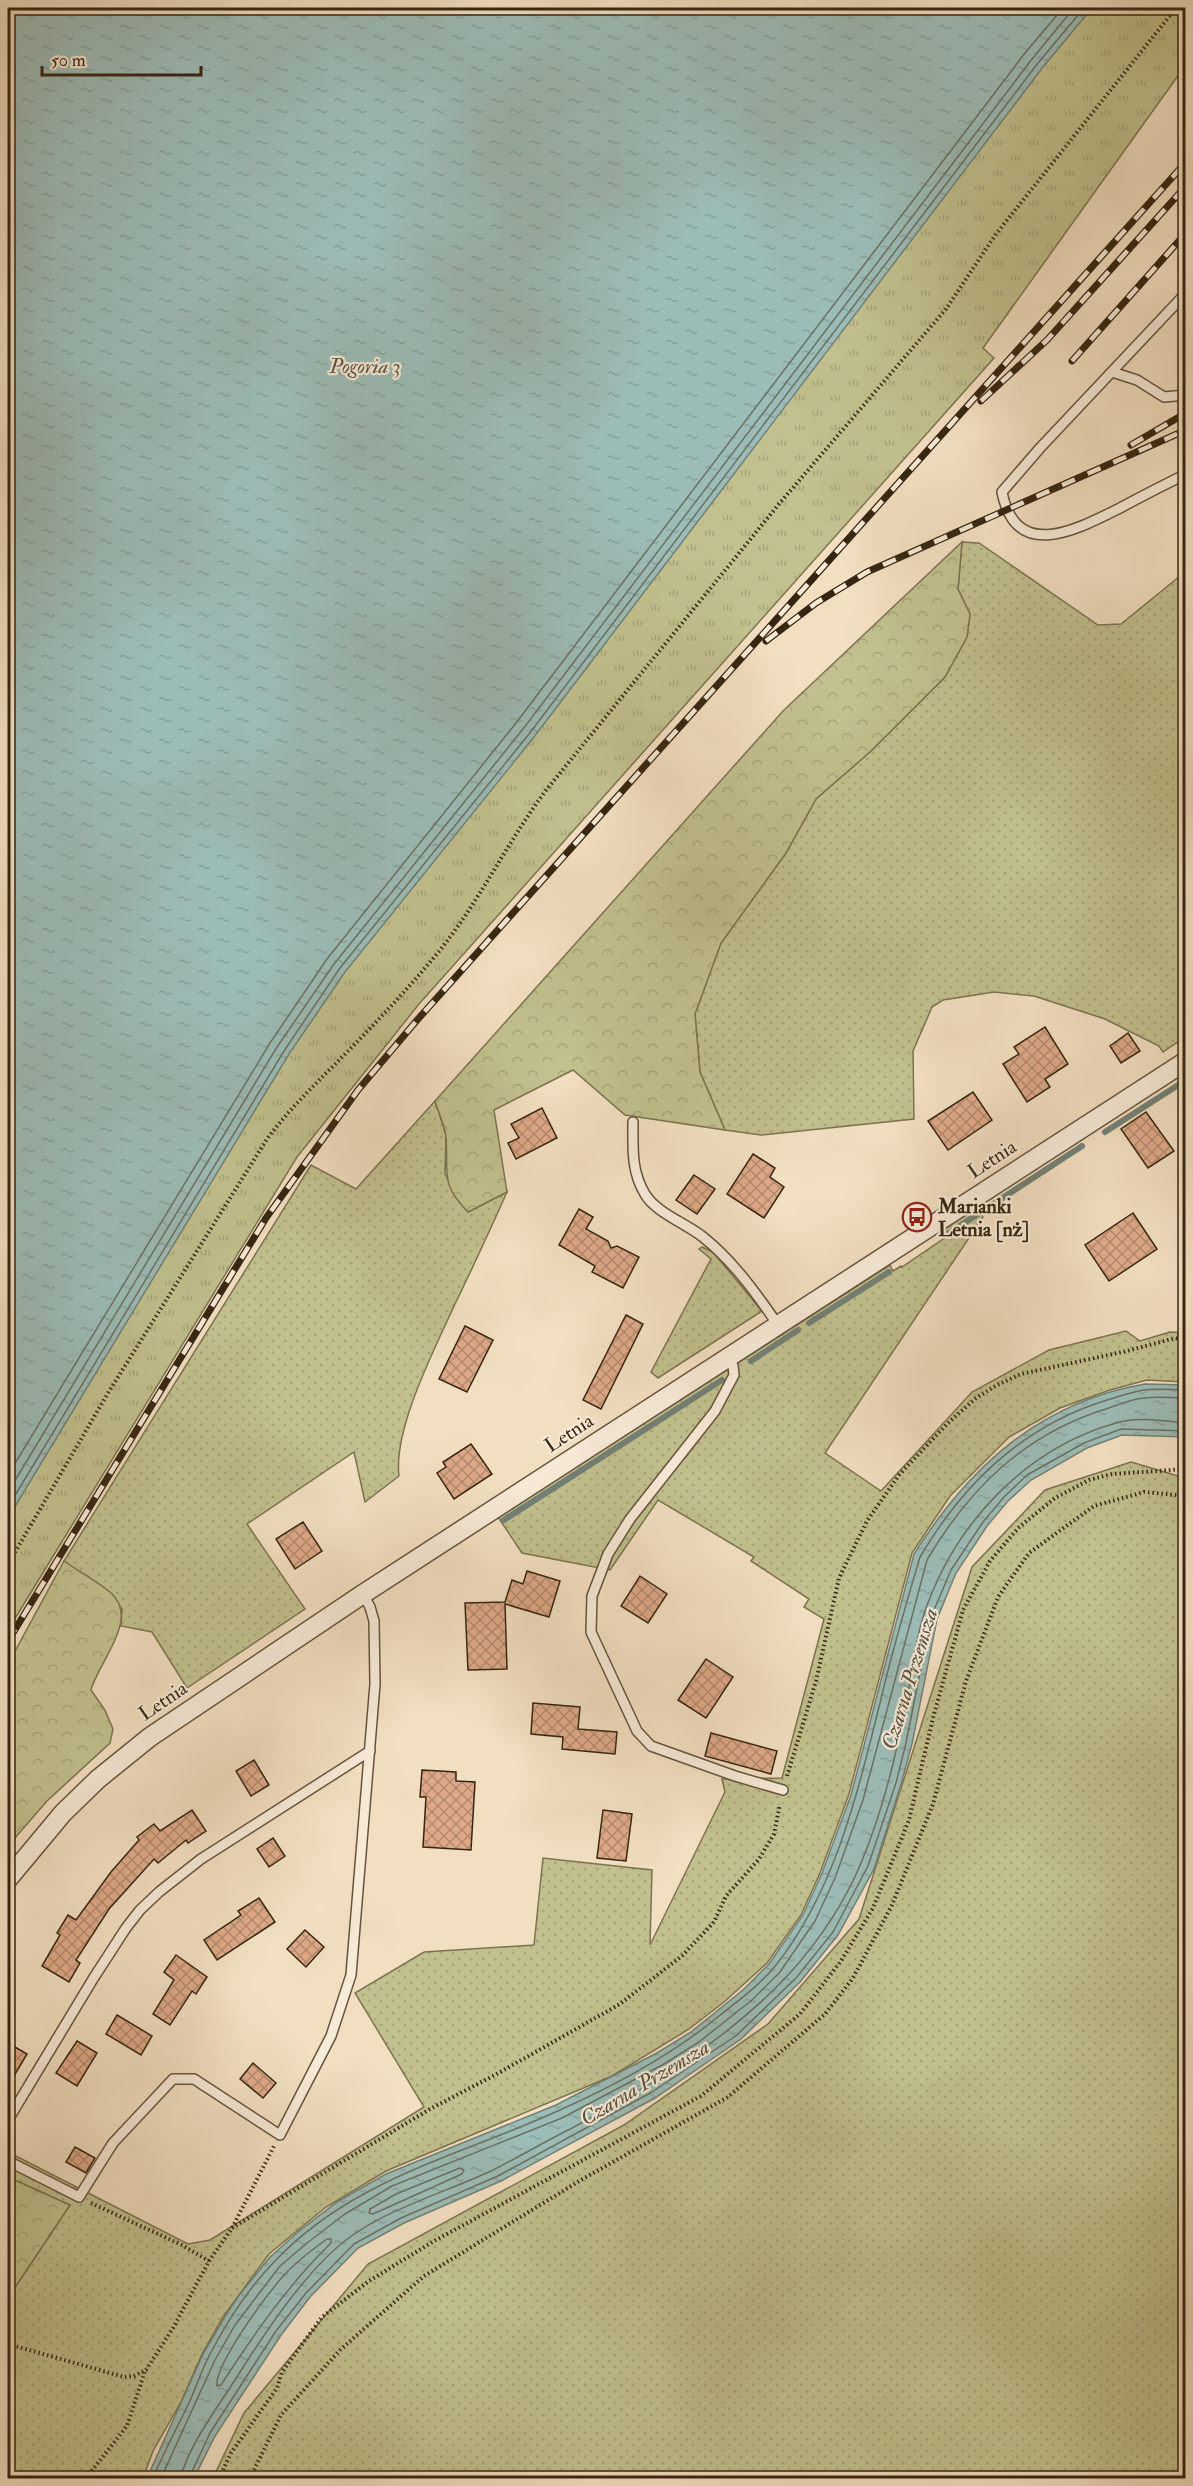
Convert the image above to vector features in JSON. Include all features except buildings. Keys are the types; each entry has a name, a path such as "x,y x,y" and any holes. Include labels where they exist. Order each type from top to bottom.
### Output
{"street":[{"name":"Letnia","path":"8,1879 58,1818 124,1757 168,1725 363,1594 1185,1061"}],"lane":[{"path":"1185,292 1002,492 1005,508 1017,525 1028,533 1042,535 1064,533 1086,525 1185,474"},
{"path":"1112,372 1137,380 1164,397 1185,395"},
{"path":"633,1122 634,1169 646,1196 675,1220 702,1236 722,1254 748,1283 778,1325"},
{"path":"727,1357 733,1366 734,1375 715,1412 630,1520 608,1554 592,1596 591,1632 637,1731 651,1746 735,1776 783,1790"},
{"path":"8,2161 79,2197 113,2143 172,2079 194,2079 280,2135 331,2036 351,1975 375,1684 373,1614 363,1594"},
{"path":"8,2120 93,1978 140,1910 201,1859 370,1751"}],"path":[{"path":"8,1564 114,1383 272,1132 409,987 442,947 470,911 522,824 547,789 772,512 946,309 996,234 1176,8"},
{"path":"219,2478 231,2453 277,2388 282,2372 322,2317 369,2281 435,2241 701,2096 800,2014 841,1961 873,1908 909,1820 933,1718 963,1611 990,1561 1025,1522 1055,1498 1089,1480 1112,1473 1185,1469"},
{"path":"250,2478 281,2415 339,2350 424,2276 581,2180 728,2097 825,2014 853,1978 892,1905 933,1804 966,1681 998,1597 1029,1553 1094,1506 1144,1492 1185,1496"},
{"path":"86,2478 128,2426 132,2406 146,2370 173,2328 209,2260 232,2228 280,2135"},
{"path":"79,2197 209,2260"},
{"path":"8,2344 124,2377 134,2376 146,2370"}],"green space":[{"name":"Pogoria 3","path":"8,8 1185,8 1185,66 983,348 994,358 419,1004 297,1157 8,1630"},
{"path":"962,542 979,543 1098,625 1121,624 1185,572 1185,1037 1163,1052 1159,1046 1105,1019 1034,996 994,992 943,1000 932,1007 913,1051 914,1119 761,1135 725,1130 700,1072 695,1014 721,943 786,853 816,799 871,751 945,677 967,637 970,614 958,589"},
{"path":"962,542 958,589 970,614 967,637 945,677 871,751 816,799 786,853 721,943 695,1014 700,1072 725,1130 625,1115 573,1070 494,1110 507,1192 468,1212 449,1185 445,1132 435,1101 783,711"},
{"path":"435,1101 446,1135 445,1174 468,1212 507,1192 417,1389 402,1435 399,1476 365,1502 354,1452 247,1524 305,1609 187,1688 152,1632 121,1626 122,1609 112,1594 64,1561 311,1165 356,1189"},
{"path":"977,1207 983,1217 825,1453 881,1491 972,1392 1049,1350 1126,1331 1140,1341 1170,1332 1185,1333 1185,1382 1147,1380 1110,1390 1060,1408 1009,1437 950,1496 912,1553 849,1794 820,1873 801,1915 767,1963 724,2002 689,2029 612,2076 386,2171 326,2207 269,2254 223,2317 202,2354 181,2402 153,2451 143,2478 8,2478 8,2298 70,2205 8,2177 8,2152 188,2244 210,2240 424,2107 355,1993 424,1952 534,1945 543,1858 652,1870 650,1945 725,1792 722,1779 782,1778 824,1619 804,1607 809,1599 751,1561 754,1557 658,1500 610,1570 522,1553 498,1517 890,1265 893,1271 902,1267 946,1237 943,1230"},
{"path":"702,1247 713,1252 762,1311 658,1378 651,1372 711,1259 699,1249"},
{"path":"1131,1462 1185,1478 1185,2478 213,2478 244,2413 368,2264 624,2125 768,2024 859,1919 972,1567 1045,1490"},
{"path":"64,1561 106,1589 119,1603 120,1627 91,1690 105,1710 113,1729 110,1743 47,1801 8,1846 8,1664"},
{"path":"8,2177 70,2205 8,2298"}],"water":[{"name":"Pogoria 3","path":"8,8 1092,8 1043,67 534,737 345,972 289,1054 8,1518"},
{"name":"Czarna Przemsza","path":"1145,1384 1185,1385 1185,1437 1122,1435 1087,1448 1031,1480 1008,1501 987,1526 956,1573 937,1619 912,1744 874,1869 838,1935 800,1982 741,2039 655,2098 501,2181 404,2223 358,2248 310,2297 281,2335 215,2436 194,2478 147,2478 203,2354 224,2318 270,2257 298,2232 337,2202 386,2174 556,2105 657,2053 691,2032 743,1990 769,1964 803,1915 822,1873 851,1795 914,1554 935,1522 959,1493 1011,1443 1040,1423 1072,1406 1107,1393"}],"waterway":[{"path":"1105,1132 1186,1080"},
{"path":"949,1233 1082,1146"},
{"path":"809,1323 889,1272"},
{"path":"751,1361 798,1330"},
{"path":"504,1520 722,1380"}],"railway":[{"path":"8,1641 266,1218 358,1090 418,1019 1186,162"},
{"path":"981,401 1047,340 1186,186"},
{"path":"1072,361 1186,233"},
{"path":"1131,445 1186,413"},
{"path":"766,641 816,603 867,572 1186,430"}],"place":[{"name":"Marianki Letnia [nż]","path":"917,1217"}]}
